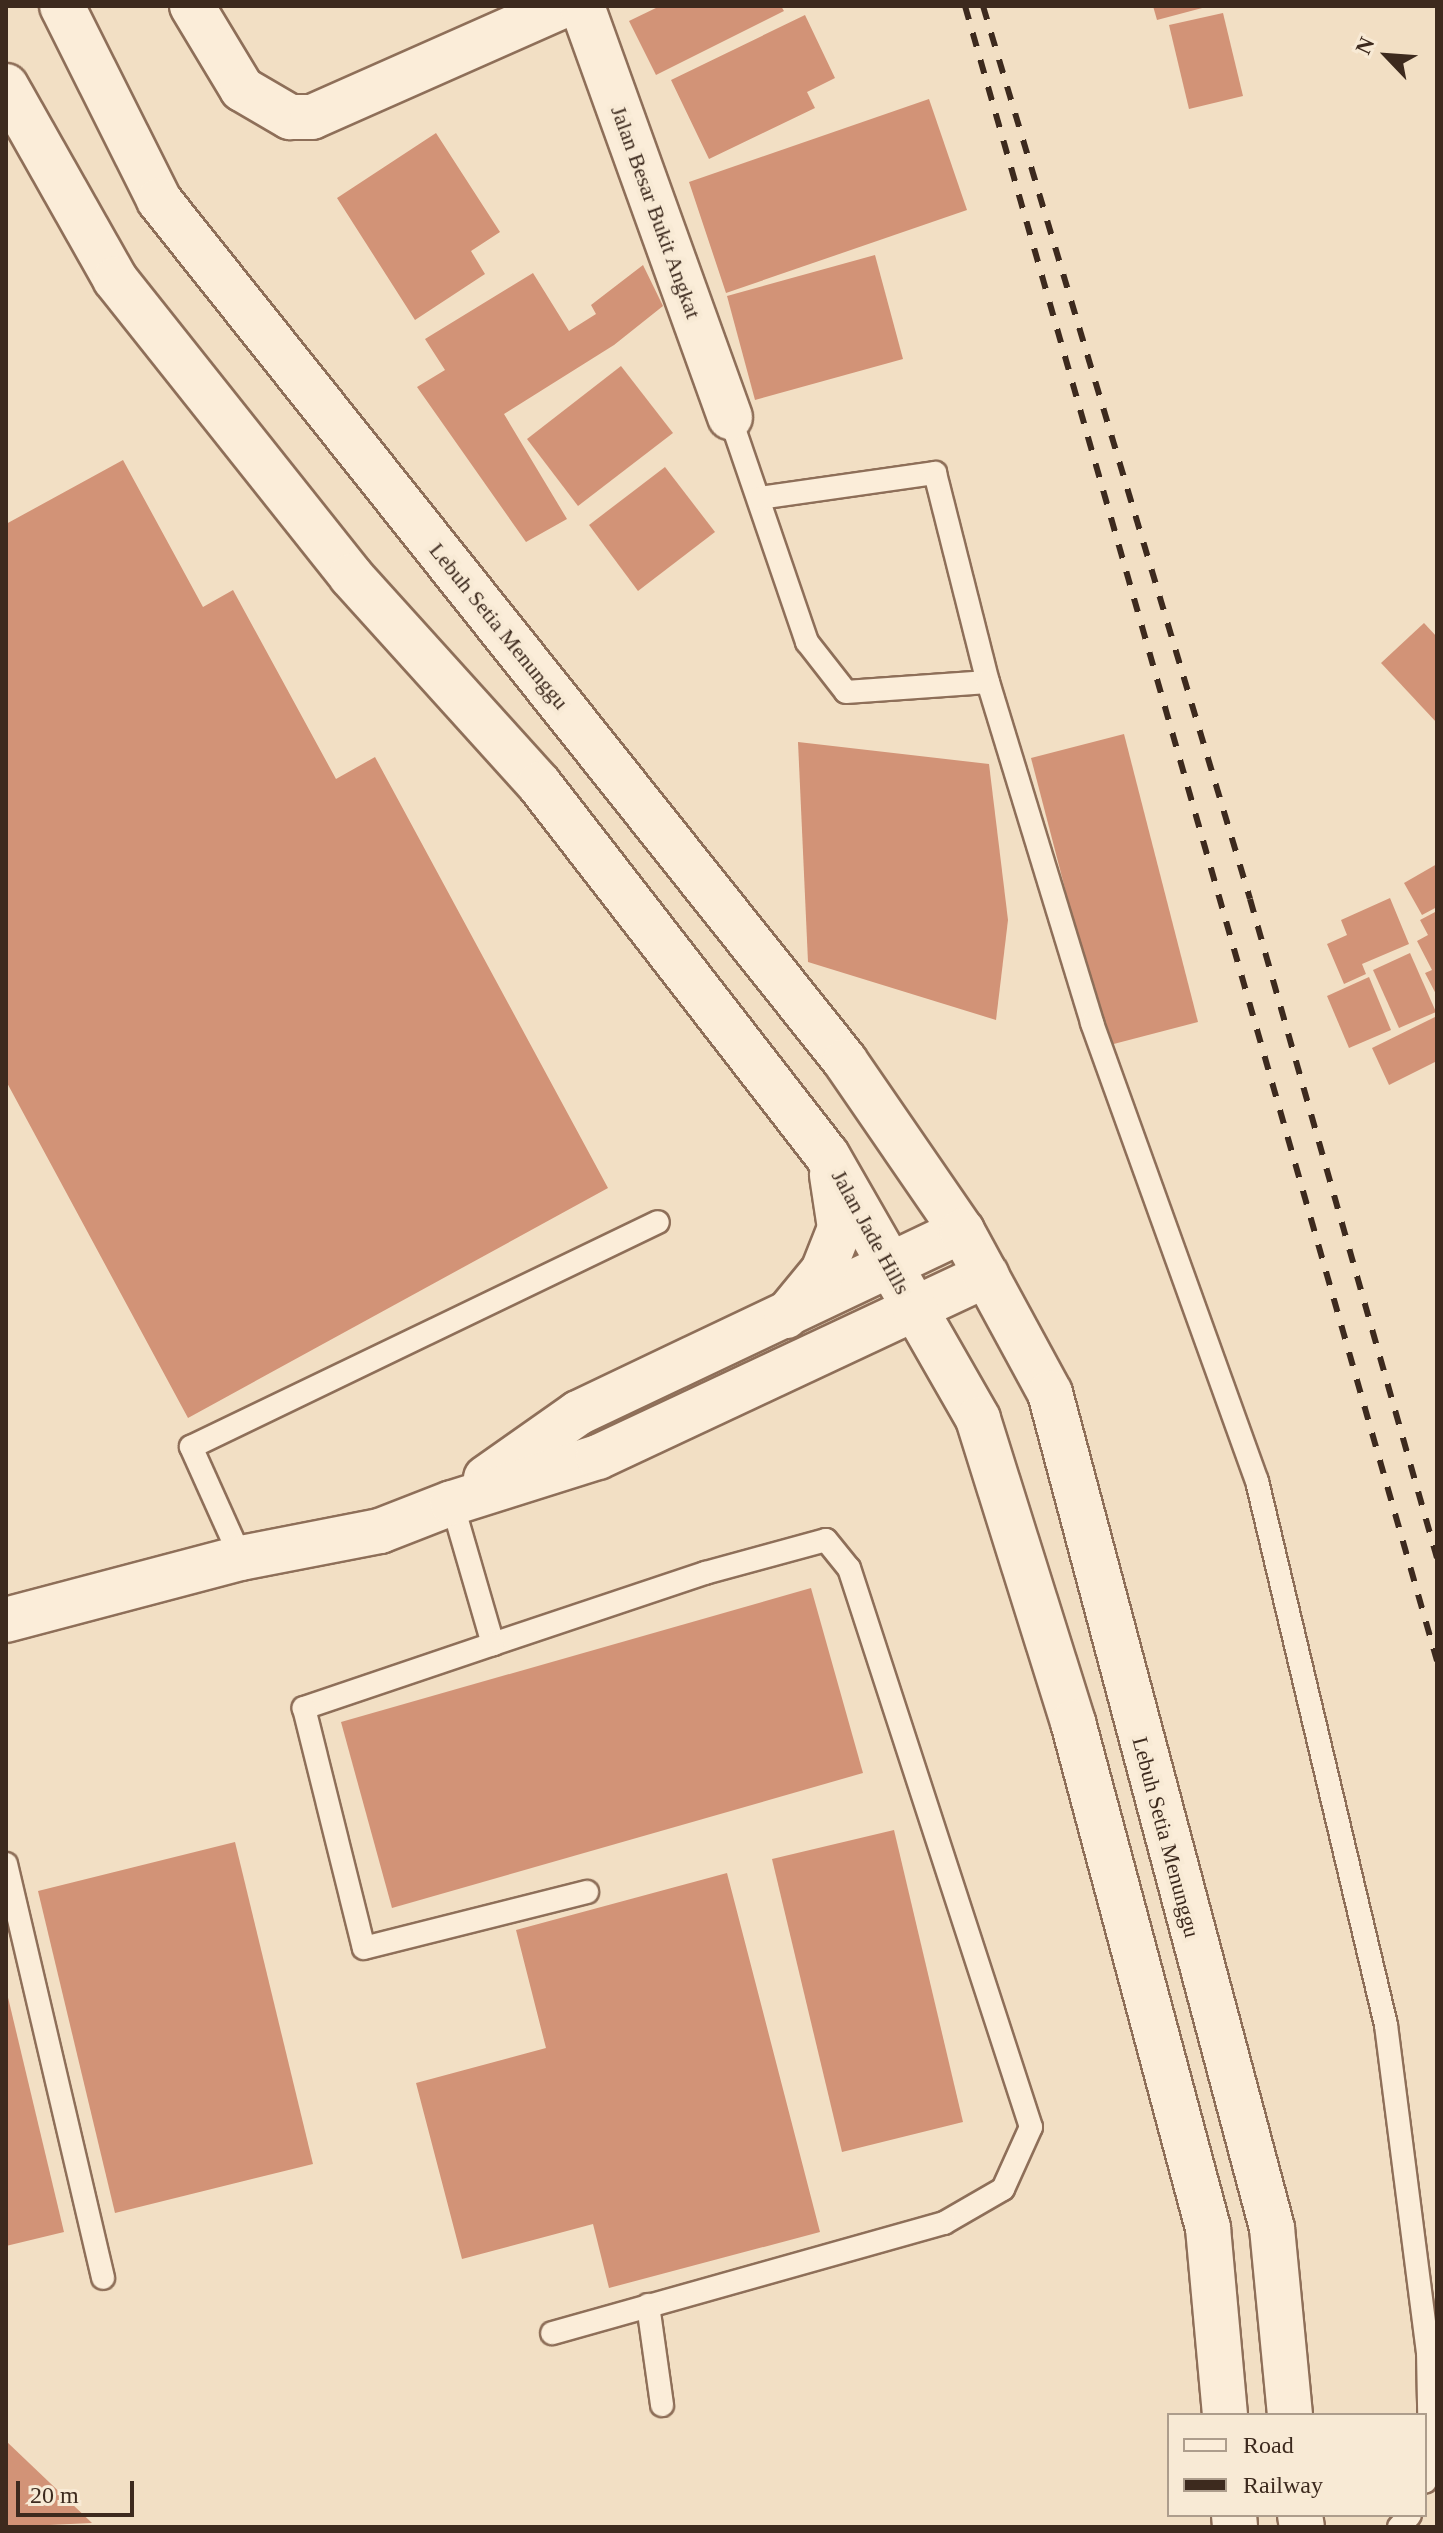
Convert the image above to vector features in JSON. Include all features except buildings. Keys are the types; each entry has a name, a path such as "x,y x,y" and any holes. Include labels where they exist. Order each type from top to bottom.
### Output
{"street":[{"name":"Lebuh Setia Menunggu","path":"62,6 159,200 845,1061 962,1231"},
{"path":"192,6 242,89 265,107 301,117 312,117 563,6"},
{"name":"Jalan Besar Bukit Angkat","path":"582,6 730,417"},
{"path":"6,86 115,279 351,576 549,796 827,1155 840,1228 823,1271 786,1316"},
{"name":"Jalan Jade Hills","path":"827,1155 914,1309"},
{"path":"6,1620 241,1558 380,1531 452,1503 598,1457 987,1275 962,1231 578,1413 452,1503"},
{"name":"Lebuh Setia Menunggu","path":"987,1275 1050,1393 1272,2228 1290,2413"},
{"path":"914,1309 978,1419 1073,1722 1208,2228 1225,2413"}],"lane":[{"path":"730,417 807,642 846,692 988,682"},
{"path":"759,498 935,473 988,682 1092,1023 1260,1496 1386,2025 1428,2351 1430,2451 1427,2470"},
{"path":"241,1558 191,1447 658,1222"},
{"path":"452,1503 493,1644"},
{"path":"552,2333 944,2223 1003,2189 1031,2127 849,1568 826,1540 705,1573 304,1708 364,1948 587,1892"},
{"path":"6,1864 103,2278"},
{"path":"648,2305 662,2405"}],"railway":[{"path":"965,6 1437,1661"},
{"path":"983,6 1250,899 1437,1558"}]}
